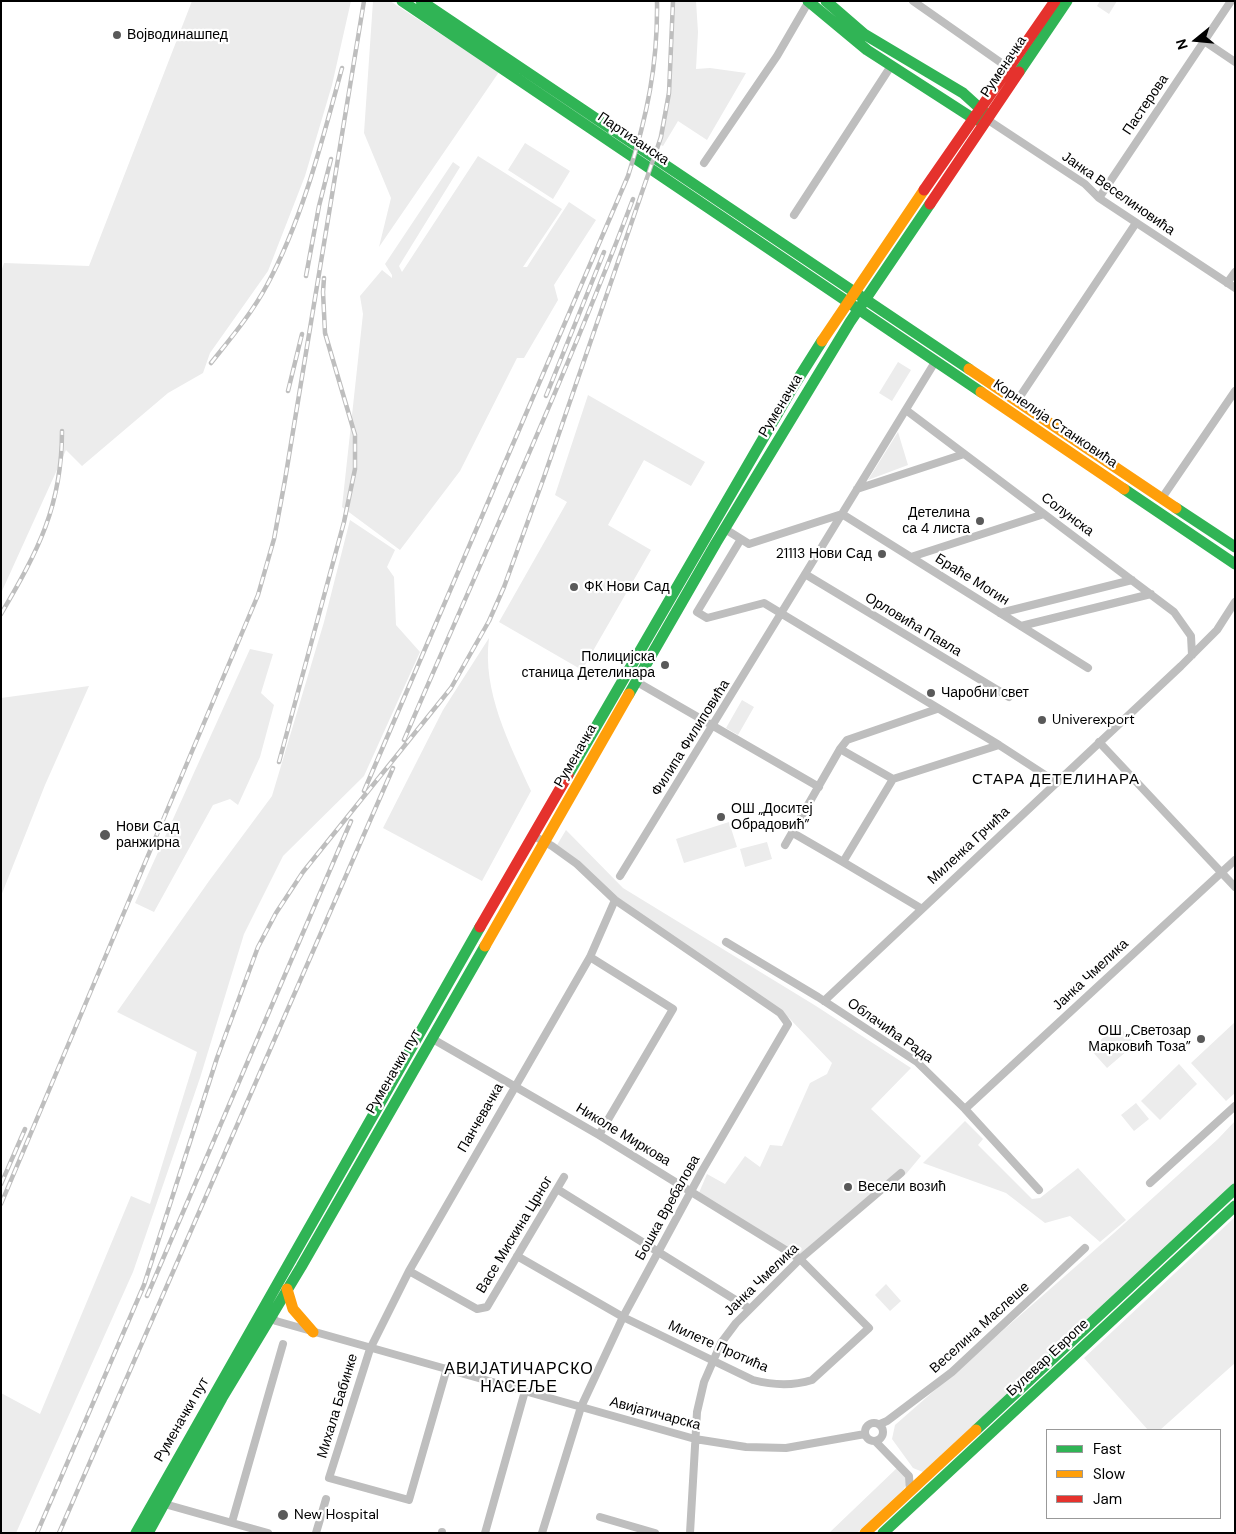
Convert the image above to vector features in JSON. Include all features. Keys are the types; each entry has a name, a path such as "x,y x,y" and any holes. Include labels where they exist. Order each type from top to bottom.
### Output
{"main road":[{"name":"Партизанска","path":"402,1 691,195 858,310"},
{"name":"Партизанска","path":"421,1 866,299"},
{"path":"826,1 842,16 885,47 982,108 988,120"},
{"name":"Руменачка","path":"534,836 786,399 854,291 1055,1"},
{"name":"Руменачка","path":"545,842 725,529 858,310 1067,1"},
{"path":"809,2 825,17 891,66 974,119 988,120"},
{"name":"Корнелија Станковића","path":"866,299 1235,547"},
{"name":"Корнелија Станковића","path":"858,310 1235,564"},
{"name":"Руменачки пут","path":"148,1533 159,1503 270,1297 534,836"},
{"name":"Руменачки пут","path":"136,1533 159,1503 287,1289 545,842"},
{"name":"Булевар Европе","path":"864,1533 1235,1189"},
{"name":"Булевар Европе","path":"883,1533 1235,1206"},
{"path":"287,1289 292,1309 313,1332"}],"street":[{"path":"914,1 926,5 1000,62"},
{"name":"Пастерова","path":"1099,198 1230,1"},
{"path":"704,163 777,56 809,2"},
{"path":"1204,41 1235,62"},
{"path":"794,215 891,66"},
{"name":"Јанка Веселиновића","path":"988,120 1085,184 1099,198 1235,288"},
{"path":"1017,401 1136,223"},
{"path":"1227,283 1235,272"},
{"name":"Филипа Филиповића","path":"620,876 935,362"},
{"path":"1162,498 1235,391"},
{"name":"Солунска","path":"906,410 1174,612 1191,636 1192,655"},
{"path":"857,489 964,454"},
{"path":"725,529 749,544 842,514"},
{"name":"Браће Могин","path":"842,514 1088,668"},
{"path":"911,557 1044,514"},
{"path":"741,539 697,612 707,618 764,603 999,745 1056,782"},
{"name":"Орловића Павла","path":"805,574 1008,696"},
{"path":"1000,613 1132,580"},
{"path":"1021,626 1150,594"},
{"name":"Миленка Грчића","path":"824,1001 1192,655 1217,630 1235,602"},
{"path":"637,682 819,787"},
{"path":"785,845 847,740 937,709"},
{"path":"1099,742 1235,887"},
{"path":"843,862 894,779 999,745"},
{"path":"840,749 894,779"},
{"path":"793,833 922,909"},
{"path":"534,836 577,864 615,900"},
{"name":"Јанка Чмелика","path":"965,1109 1235,860"},
{"name":"Панчевачка","path":"370,1348 409,1271 514,1085 590,957 615,900"},
{"name":"Бошка Вребалова","path":"542,1533 581,1407 623,1317 657,1251 788,1027 786,1019 780,1013 615,900"},
{"name":"Облачића Рада","path":"726,942 824,1001 917,1062 965,1109 1039,1190"},
{"path":"590,957 674,1009 599,1135"},
{"name":"Николе Миркова","path":"431,1038 599,1135 800,1260"},
{"path":"1150,1183 1235,1106"},
{"name":"Јанка Чмелика","path":"690,1533 697,1412 712,1360 730,1330 750,1309 800,1260 901,1173"},
{"name":"Васе Мискина Црног","path":"409,1271 480,1310 488,1304 564,1177"},
{"path":"557,1189 750,1309"},
{"name":"Веселина Маслеше","path":"883,1424 946,1376 1085,1248"},
{"name":"Милете Протића","path":"517,1256 623,1317 753,1380 766,1384 802,1384 812,1380 870,1328 800,1260"},
{"name":"Руменачки пут","path":"270,1297 270,1317"},
{"name":"Авијатичарска","path":"270,1317 276,1321 313,1332 695,1439 746,1447 786,1448 865,1434 868,1425 874,1423 883,1424"},
{"path":"232,1522 284,1344"},
{"name":"Михала Бабинке","path":"370,1348 329,1478 409,1500 447,1368"},
{"path":"485,1533 525,1391"},
{"path":"879,1442 883,1434 883,1424"},
{"path":"865,1434 869,1440 879,1442 909,1476 917,1478 926,1476"},
{"path":"909,1476 910,1490"},
{"path":"316,1533 326,1500"},
{"path":"159,1503 268,1533"},
{"path":"600,1517 632,1529 656,1533"}],"shaded area":[{"path":"192,1 351,1 332,85 305,176 268,271 210,353 203,373 168,393 82,466 66,450 2,591 1,272 4,263 89,266"},
{"path":"373,1 390,1 499,72 379,247 391,198 364,133"},
{"path":"674,1 696,1 698,32 696,69 710,68 746,73 707,140 678,121 663,146 657,143 670,72"},
{"path":"1100,1 1117,1 1109,14 1097,6"},
{"path":"525,143 570,171 553,199 508,170"},
{"path":"478,156 562,209 523,267 527,267 569,202 596,220 554,285 558,300 524,358 517,358 460,471 400,550 342,507 363,314 360,296 382,270 392,278 385,264 453,162 460,167 399,266 402,272"},
{"path":"898,362 911,370 892,401 879,393"},
{"name":"ФК Нови Сад","path":"588,395 705,462 691,486 644,460 608,525 651,550 582,670 499,622 567,502 555,495"},
{"path":"898,432 908,465 868,480"},
{"path":"350,520 395,550 387,567 394,577 396,625 420,652 364,776 283,856 244,934 200,1078 133,1272 16,1533 1,1533 1,1393 40,1414 131,1196 150,1204 197,1052 117,1012 209,881 272,796 324,622"},
{"path":"489,638 488,658 493,697 506,735 531,791 482,881 383,828 443,710"},
{"path":"250,649 273,654 261,693 274,705 260,757 238,805 230,799 213,805 154,912 135,903"},
{"path":"89,686 45,785 1,896 1,698"},
{"path":"742,700 754,707 738,735 726,728"},
{"path":"729,822 737,847 684,863 676,839"},
{"path":"566,830 623,888 816,1006 911,1068 871,1109 921,1156 906,1174 800,1259 698,1195 707,1174 725,1184 745,1156 760,1167 770,1145 782,1146 810,1083 827,1074 832,1063 789,1018 615,900 557,845"},
{"path":"767,842 772,859 745,867 740,849"},
{"path":"1235,1022 1235,1093 1226,1101 1191,1063"},
{"path":"1118,1025 1135,1044 1107,1068 1090,1049"},
{"path":"1179,1064 1197,1084 1160,1120 1141,1101"},
{"path":"1136,1103 1149,1119 1134,1131 1121,1115"},
{"path":"965,1121 983,1139 978,1145 1032,1199 1040,1198 1078,1168 1126,1220 1100,1242 1070,1216 1045,1223 1006,1193 923,1163"},
{"path":"1235,1121 1235,1184 923,1472 913,1468 892,1439 895,1425 1114,1233 1218,1139"},
{"path":"1235,1217 1235,1363 1161,1429 1147,1429 1084,1358"},
{"path":"886,1284 901,1301 890,1311 875,1295"},
{"path":"898,1467 905,1473 908,1482 903,1490 857,1533 829,1533"}],"railway":[{"path":"1,1204 258,595 274,539 285,480 364,1"},
{"path":"364,791 628,176 641,133 650,90 656,47 657,1"},
{"path":"37,1533 144,1285 217,1058 258,947 276,913 303,872 451,688 489,621 504,587 544,477 661,137 669,93 673,1"},
{"path":"211,363 255,305 280,259 311,179 342,68"},
{"path":"306,276 319,206 331,159"},
{"path":"404,740 551,403 633,199"},
{"path":"546,396 604,252"},
{"path":"279,762 344,522 355,469 355,435 325,333 324,278"},
{"path":"288,391 302,334"},
{"path":"1,614 37,548 45,527 58,482 62,431"},
{"path":"59,1533 393,768"},
{"path":"147,1296 351,821"},
{"path":"1,1184 25,1129"}],"traffic: fast":[{"path":"402,1 981,392"},
{"path":"421,1 969,369"},
{"path":"808,1 867,50 974,119 981,121"},
{"path":"826,1 864,34 963,93 985,113"},
{"path":"1019,72 1067,1"},
{"path":"629,694 716,543 850,322 930,204"},
{"path":"568,775 793,387 822,341"},
{"path":"1124,489 1235,564"},
{"path":"1176,508 1235,547"},
{"path":"136,1533 480,927"},
{"path":"148,1533 222,1398 301,1267 485,946"},
{"path":"976,1430 1235,1189"},
{"path":"883,1533 1235,1206"}],"traffic: slow":[{"path":"822,341 924,190"},
{"path":"969,369 1176,508"},
{"path":"981,392 1124,489"},
{"path":"485,946 629,694"},
{"path":"287,1289 293,1309 313,1332"},
{"path":"865,1533 976,1430"}],"traffic: jam":[{"path":"924,190 1055,1"},
{"path":"930,204 1019,72"},
{"path":"480,927 568,775"}],"place":[{"name":"Војводинашпед","path":"117,35"},
{"name":"Детелина са 4 листа","path":"980,521"},
{"name":"21113 Нови Сад","path":"882,554"},
{"name":"ФК Нови Сад","path":"574,587"},
{"name":"Полицијска станица Детелинара","path":"665,665"},
{"name":"Чаробни свет","path":"931,693"},
{"name":"Univerexport","path":"1042,720"},
{"name":"ОШ „Доситеј Обрадовић”","path":"721,817"},
{"name":"Нови Сад ранжирна","path":"105,835"},
{"name":"ОШ „Светозар Марковић Тоза”","path":"1201,1039"},
{"name":"Весели возић","path":"848,1187"},
{"name":"New Hospital","path":"283,1515"}],"district":[{"name":"СТАРА ДЕТЕЛИНАРА","path":"1056,780"},
{"name":"АВИЈАТИЧАРСКО НАСЕЉЕ","path":"519,1379"}]}
